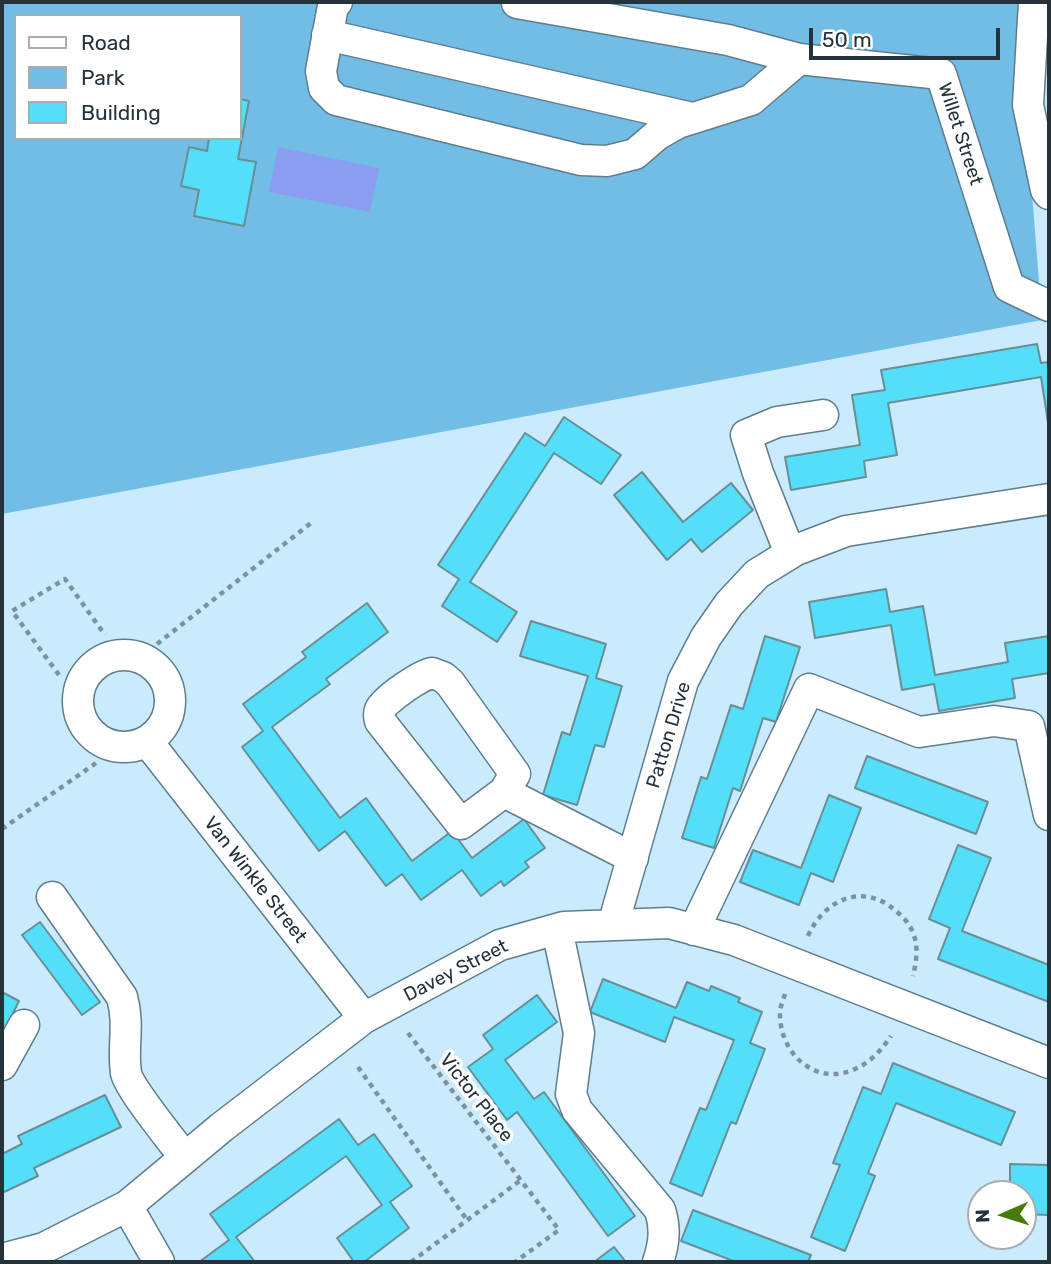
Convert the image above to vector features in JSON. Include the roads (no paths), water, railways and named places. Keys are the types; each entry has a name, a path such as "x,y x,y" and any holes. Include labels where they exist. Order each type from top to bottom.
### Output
{"street":[{"path":"337,2 333,6 320,71 324,88 337,100 581,160 607,161 635,155 657,135 678,123 751,100 799,59"},
{"path":"1034,2 1028,105 1049,194"},
{"path":"517,3 728,40 799,59"},
{"path":"327,35 692,118"},
{"name":"Willet Street","path":"799,59 941,74 1009,286 1049,306"},
{"path":"790,553 746,435 777,422 823,415"},
{"name":"Patton Drive","path":"613,925 683,681 706,637 729,604 757,574 790,553 846,531 1049,499"},
{"path":"432,673 443,677 515,774 504,792 461,824 384,728 380,721 380,710 385,703 422,676 432,673"},
{"path":"694,930 809,689 919,732 994,721 1029,726 1049,815"},
{"name":"Van Winkle Street","path":"147,741 364,1018"},
{"path":"504,792 633,858"},
{"path":"52,897 122,996 127,1013 126,1062 129,1082 185,1158"},
{"name":"Davey Street","path":"2,1259 44,1248 127,1206 364,1018 500,945 557,929 669,923 734,940 1048,1060"},
{"path":"557,929 579,1033 571,1094 578,1110 660,1210 665,1224 663,1247 658,1262"},
{"path":"2,1065 24,1025"},
{"path":"127,1206 159,1262"}]}
